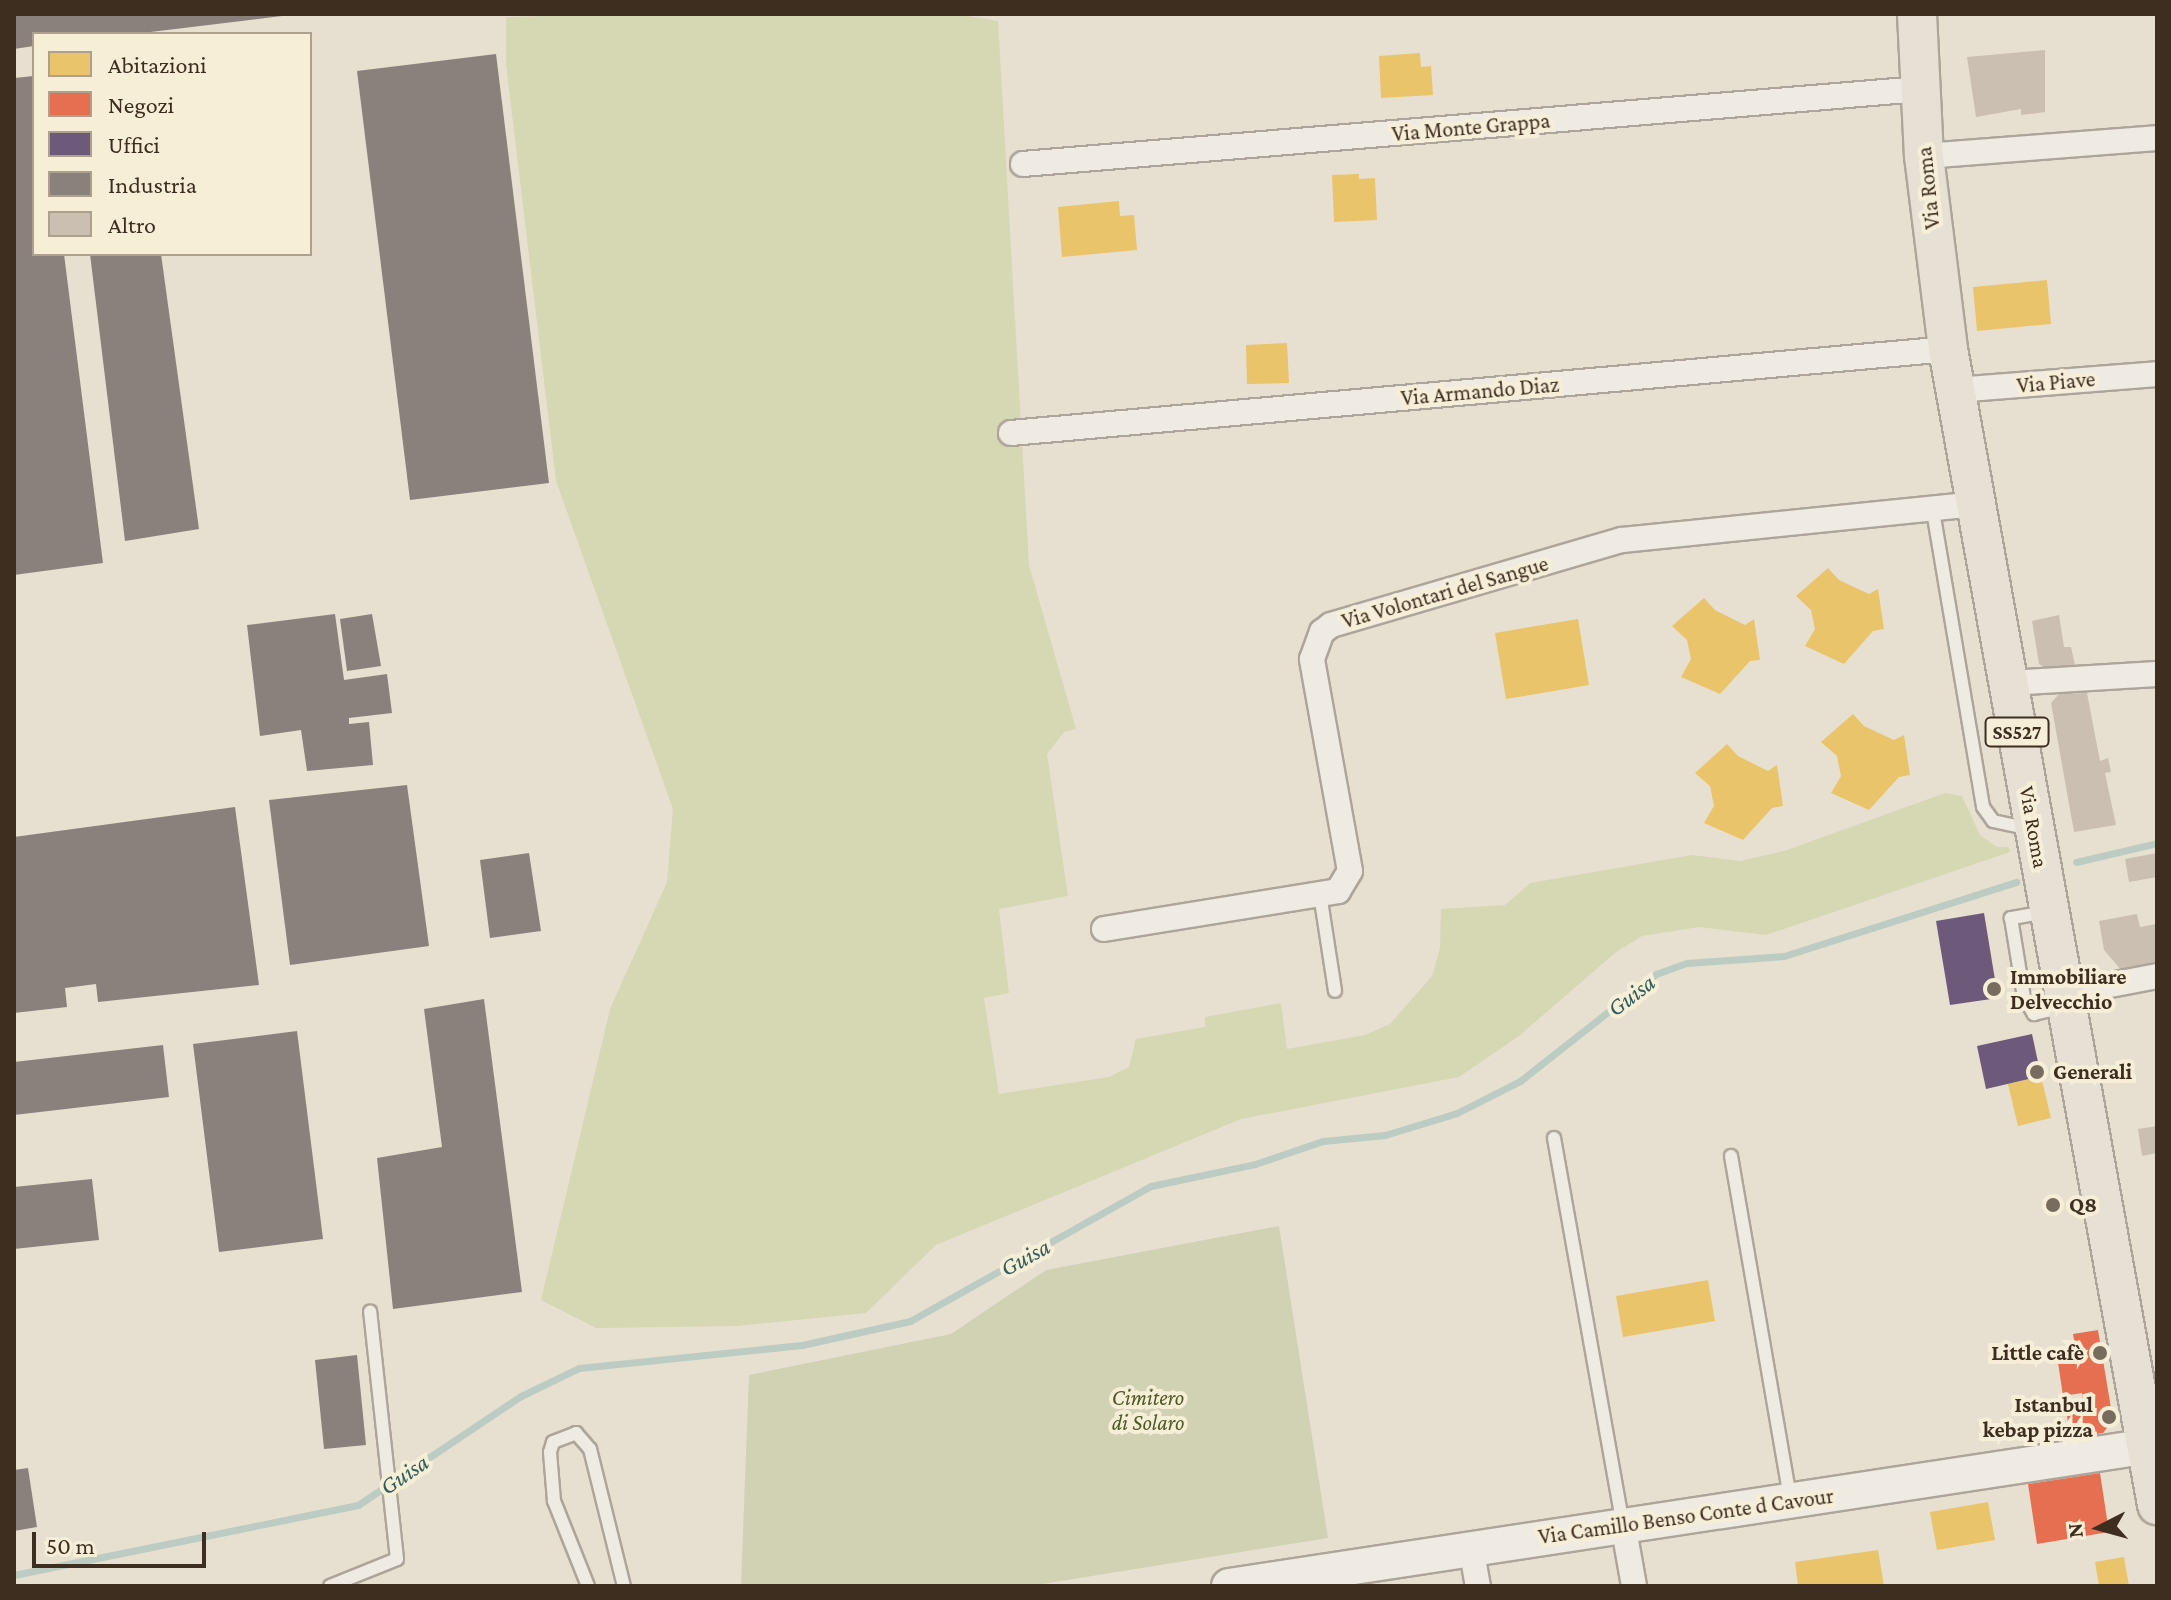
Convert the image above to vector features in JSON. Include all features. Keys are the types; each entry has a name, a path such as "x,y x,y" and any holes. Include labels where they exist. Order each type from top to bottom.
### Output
{"main road":[{"name":"Via Roma","path":"1917,14 1924,156 1948,349 2065,1001 2150,1446"},
{"name":"SS527","path":"2150,1446 2157,1505"}],"street":[{"name":"Via Monte Grappa","path":"1023,164 1919,89"},
{"path":"1924,156 2157,138"},
{"name":"Via Armando Diaz","path":"1011,433 1948,349"},
{"name":"Via Piave","path":"1955,390 2157,374"},
{"name":"Via Volontari del Sangue","path":"1104,929 1338,891 1350,871 1312,659 1322,632 1331,625 1622,540 1933,511 1975,504"},
{"path":"2009,683 2157,674"},
{"path":"2065,1001 2157,976"},
{"name":"Via Camillo Benso Conte d Cavour","path":"1229,1586 2150,1446"},
{"path":"1623,1524 1634,1586"},
{"path":"1471,1547 1478,1586"}],"lane":[{"path":"1933,511 1983,807 1993,821 2035,829"},
{"path":"1320,894 1335,991"},
{"path":"1554,1138 1623,1524"},
{"path":"1731,1156 1790,1501"},
{"path":"330,1586 397,1559 370,1311"},
{"path":"588,1586 554,1501 550,1460 553,1442 576,1433 590,1449 624,1586"}],"green space":[{"path":"956,14 998,21 1029,565 1076,729 1064,732 1047,754 1068,896 999,909 1009,993 984,998 999,1094 1109,1077 1129,1067 1136,1039 1205,1027 1205,1017 1281,1003 1287,1049 1365,1035 1390,1024 1432,976 1440,948 1441,909 1505,905 1530,883 1692,855 1741,861 1787,850 1945,793 1962,796 1980,835 1997,847 2009,847 2010,852 1766,935 1699,927 1642,936 1616,952 1519,1036 1459,1077 1241,1119 936,1245 866,1313 737,1326 596,1328 541,1300 610,1009 667,882 673,809 556,481 506,64 506,17"},
{"name":"Cimitero di Solaro","path":"1279,1226 1328,1538 1030,1586 741,1586 749,1375 951,1334 1046,1270"}],"building: Abitazioni":[{"path":"1420,53 1421,67 1431,66 1433,95 1381,98 1379,56"},
{"path":"1359,174 1359,179 1375,178 1377,220 1334,222 1332,175"},
{"path":"1119,201 1120,216 1134,215 1137,250 1062,257 1058,207"},
{"path":"2047,280 2051,324 1977,331 1973,287"},
{"path":"1287,343 1289,383 1247,384 1246,345"},
{"path":"1828,568 1839,580 1869,594 1878,589 1884,629 1873,631 1844,664 1805,646 1815,629 1811,610 1796,596"},
{"path":"1704,598 1715,610 1745,625 1754,619 1760,660 1750,661 1720,694 1681,677 1691,659 1687,640 1672,626"},
{"path":"1578,619 1589,685 1506,699 1495,633"},
{"path":"1853,714 1864,726 1894,740 1904,735 1910,775 1899,777 1869,810 1831,793 1841,776 1837,756 1821,742"},
{"path":"1727,744 1738,756 1768,771 1777,765 1783,806 1772,808 1743,840 1704,823 1714,806 1710,786 1695,773"},
{"path":"2041,1076 2051,1118 2018,1126 2008,1084"},
{"path":"1708,1280 1715,1321 1623,1337 1616,1296"},
{"path":"1988,1502 1995,1540 1937,1550 1930,1512"},
{"path":"1878,1550 1884,1586 1798,1586 1795,1562"},
{"path":"2124,1557 2129,1586 2099,1586 2095,1562"}],"building: Negozi":[{"path":"2098,1330 2113,1420 2103,1433 2070,1438 2066,1408 2083,1406 2082,1393 2063,1396 2056,1349 2075,1346 2073,1334"},
{"path":"2100,1473 2109,1532 2037,1544 2028,1484"}],"building: Uffici":[{"path":"1984,913 1998,998 1950,1005 1936,921"},
{"path":"2032,1034 2041,1076 1986,1089 1977,1046"}],"building: Industria":[{"path":"14,14 282,16 150,32 32,32 32,46 14,49"},
{"path":"496,54 549,483 410,500 357,71"},
{"path":"32,76 32,256 64,256 103,563 14,575 14,78"},
{"path":"90,256 161,256 199,529 125,541"},
{"path":"335,614 344,680 387,674 392,713 349,718 349,724 369,722 373,765 307,771 301,730 260,736 247,625"},
{"path":"372,614 381,666 347,671 340,619"},
{"path":"407,785 429,946 290,965 269,800"},
{"path":"235,807 259,985 98,1002 96,984 65,988 67,1007 14,1013 14,837"},
{"path":"529,853 541,931 490,938 480,860"},
{"path":"484,999 522,1292 393,1309 377,1158 442,1147 424,1009"},
{"path":"297,1031 323,1239 219,1252 193,1044"},
{"path":"163,1045 169,1097 14,1115 14,1062"},
{"path":"92,1179 99,1240 14,1249 14,1187"},
{"path":"357,1355 366,1445 324,1449 315,1360"},
{"path":"28,1468 37,1527 14,1531 14,1470"}],"building: Altro":[{"path":"2045,50 2045,112 2021,115 2021,109 1976,117 1967,57"},
{"path":"2059,615 2064,647 2071,647 2076,669 2051,672 2039,664 2032,621"},
{"path":"2087,693 2100,761 2108,758 2111,772 2105,773 2116,825 2074,832 2051,703 2059,694"},
{"path":"2157,853 2157,877 2129,882 2125,859"},
{"path":"2137,914 2140,927 2156,924 2157,964 2122,971 2104,950 2099,921"},
{"path":"2157,1126 2157,1153 2142,1156 2138,1129"}],"waterway":[{"name":"Guisa","path":"2076,862 2157,843"},
{"name":"Guisa","path":"14,1575 358,1505 521,1396 579,1368 802,1345 910,1321 1151,1186 1255,1164 1323,1141 1385,1135 1457,1113 1520,1081 1656,974 1687,963 1784,956 2016,882"}],"place":[{"name":"Immobiliare Delvecchio","path":"1994,989"},
{"name":"Generali","path":"2037,1072"},
{"name":"Q8","path":"2053,1205"},
{"name":"Little cafè","path":"2100,1353"},
{"name":"Istanbul kebap pizza","path":"2109,1417"}]}
